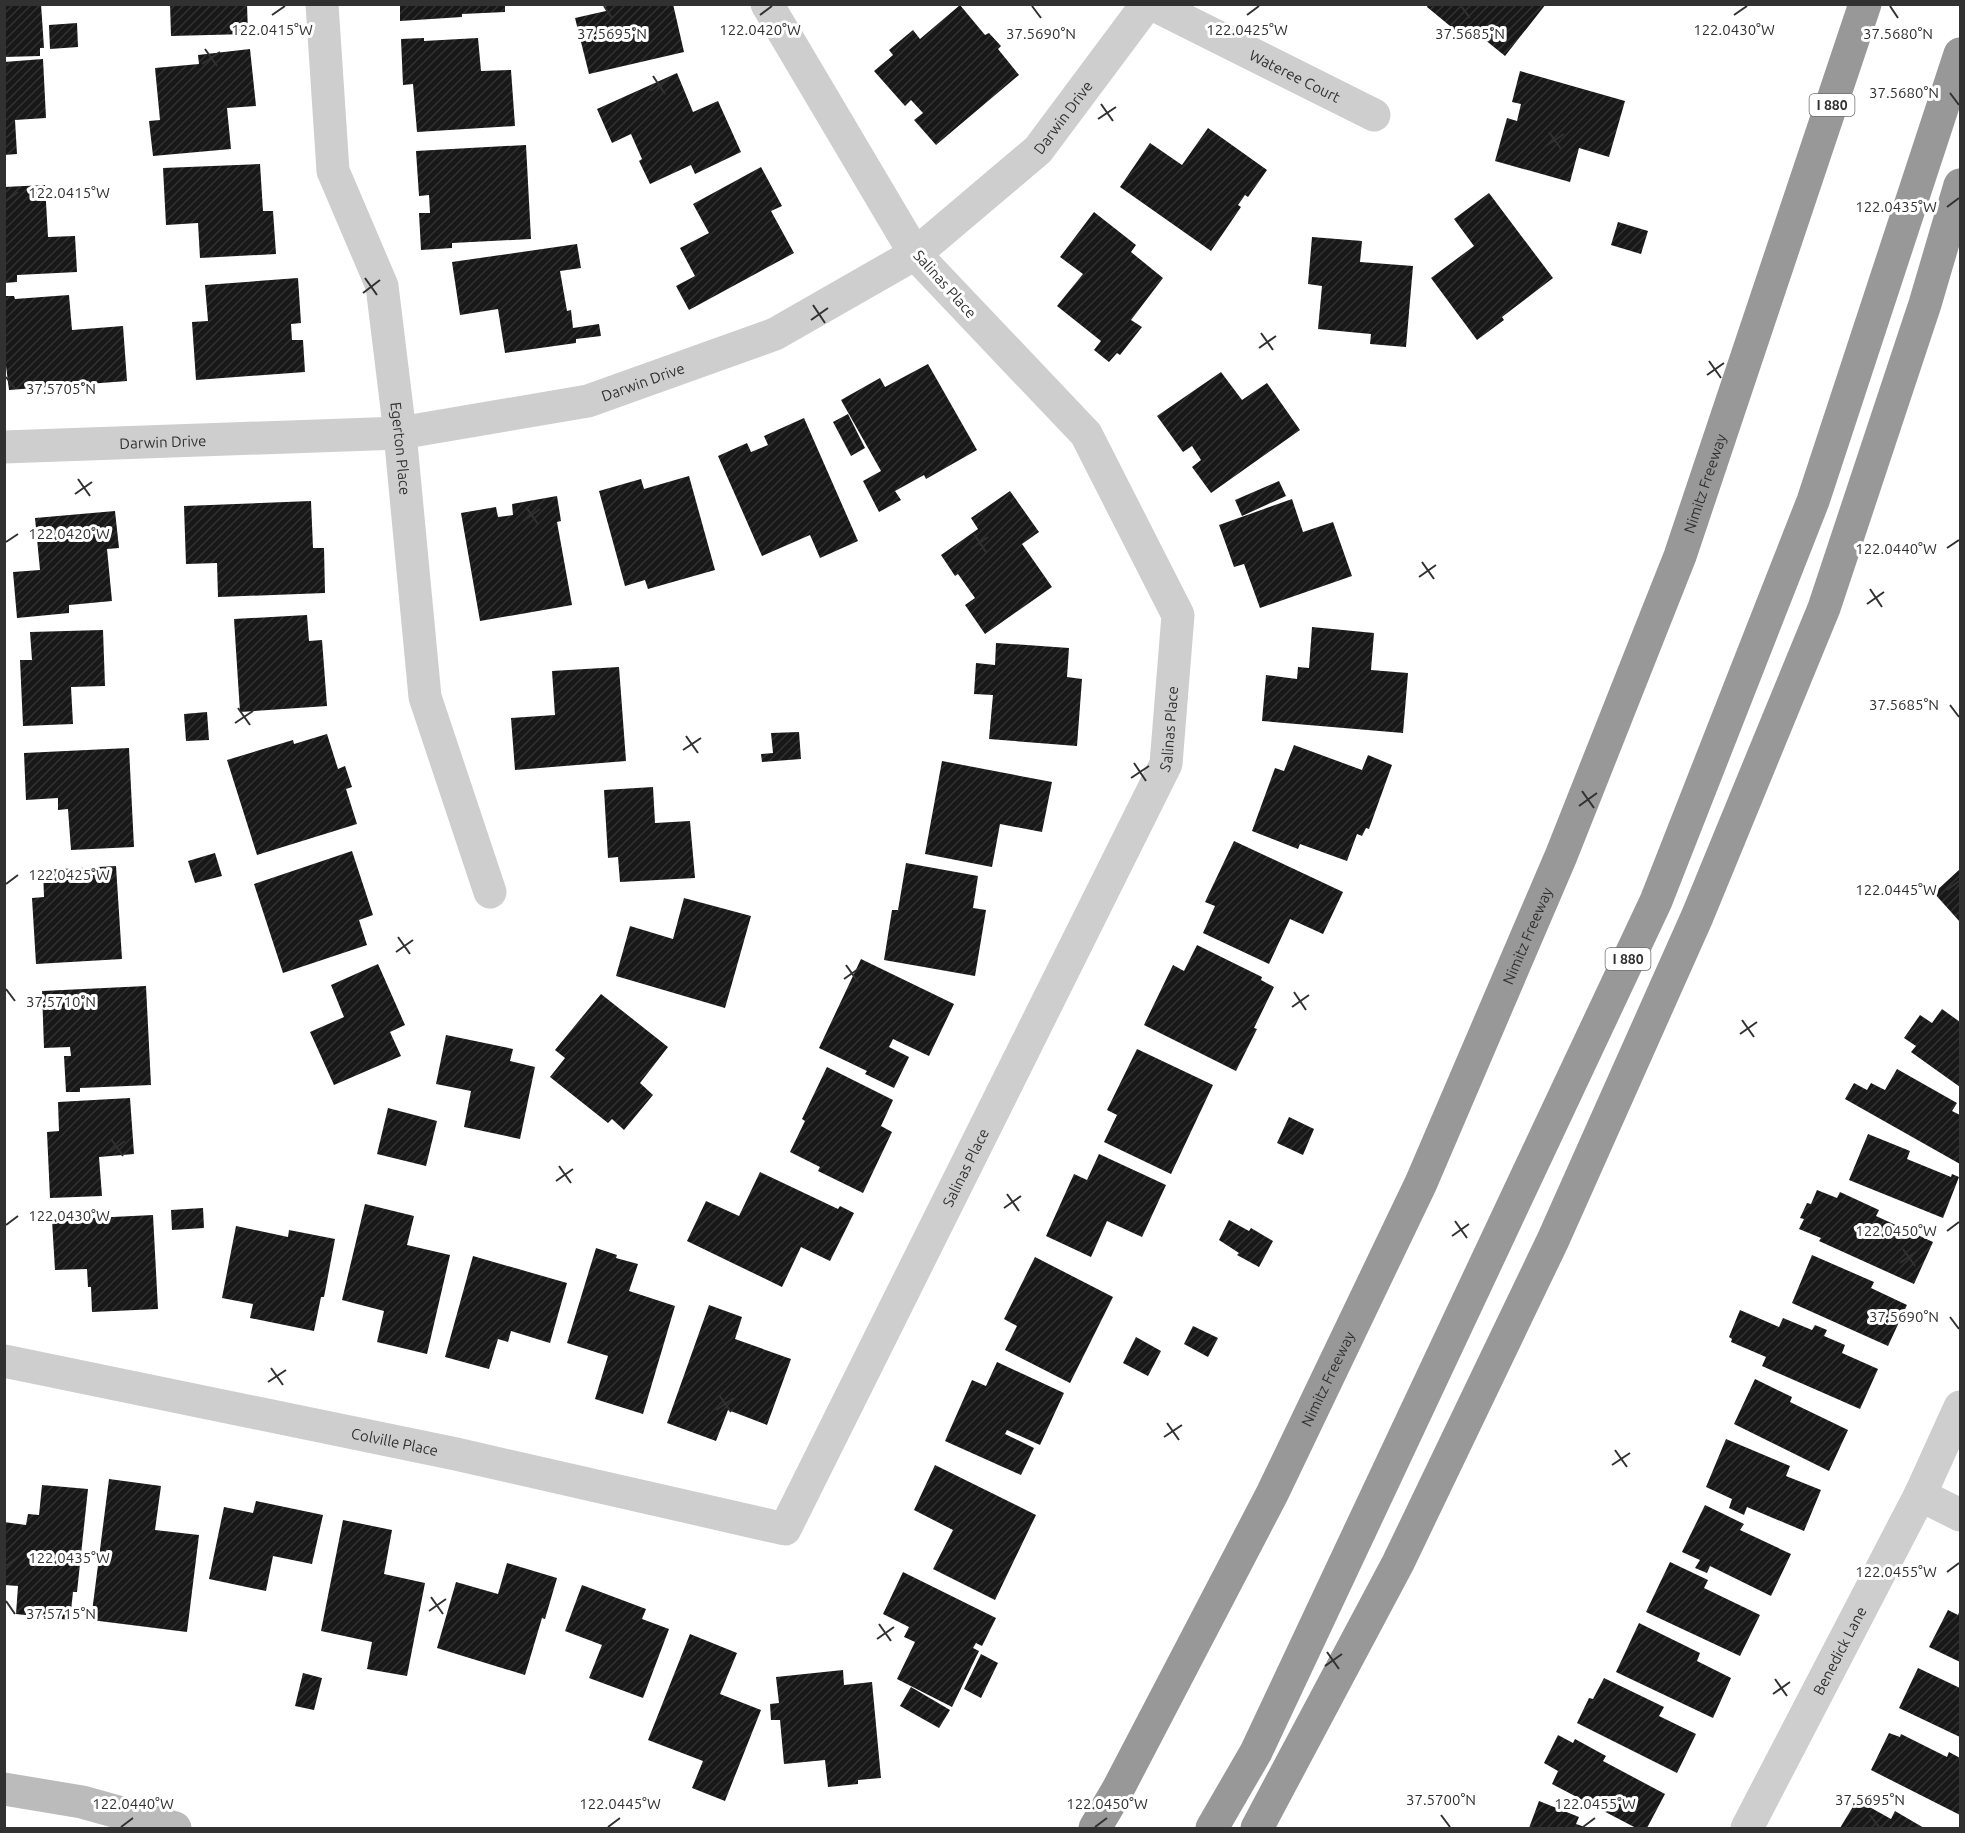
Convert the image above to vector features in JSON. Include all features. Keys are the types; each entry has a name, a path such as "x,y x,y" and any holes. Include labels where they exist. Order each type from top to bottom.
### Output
{"highway":[{"name":"Nimitz Freeway","path":"1095,1828 1117,1791 1287,1462 1421,1183 1561,856 1680,556 1865,4"},
{"name":"I 880","path":"1212,1828 1256,1752 1656,901 1813,501 1960,54"},
{"name":"I 880","path":"1257,1828 1398,1563 1553,1240 1697,917 1824,608 1925,304 1960,185"}],"main road":[{"path":"4,1788 82,1802 175,1828"}],"street":[{"name":"Egerton Place","path":"322,4 333,171 382,286 400,433 425,697 490,892"},
{"name":"Salinas Place","path":"767,4 915,254 1086,434 1178,615 1166,764 785,1529"},
{"name":"Darwin Drive","path":"4,447 400,433 588,401 775,334 915,254 1038,150 1149,4"},
{"name":"Wateree Court","path":"1149,4 1374,115"},
{"name":"Colville Place","path":"4,1361 456,1454 785,1529"},
{"name":"Benedick Lane","path":"1747,1828 1920,1495 1960,1407"},
{"path":"1920,1495 1960,1515"}],"building":[{"path":"4,4 41,4 44,48 40,48 40,56 4,57"},
{"path":"170,4 247,4 248,34 171,36"},
{"path":"400,4 505,4 505,12 400,21"},
{"path":"605,4 673,4 684,52 589,74 575,18 606,11"},
{"path":"1428,4 1546,4 1505,56 1468,26 1461,35 1427,7"},
{"path":"960,5 985,35 989,33 1001,46 998,49 1019,75 936,145 914,120 923,113 911,100 905,106 874,71 893,55 889,50 913,30 920,39"},
{"path":"77,23 78,47 50,49 49,25"},
{"path":"424,38 424,41 478,38 481,71 511,70 515,126 417,132 413,84 403,85 401,39"},
{"path":"250,49 256,106 227,108 231,149 153,156 149,121 160,120 155,68 199,64 198,55"},
{"path":"43,59 46,118 15,120 17,154 4,155 4,62"},
{"path":"1520,71 1625,101 1609,157 1579,148 1570,182 1495,161 1507,118 1517,121 1521,104 1512,102"},
{"path":"677,73 693,112 718,101 741,152 695,174 691,165 650,184 639,161 642,159 631,134 612,143 597,109"},
{"path":"1208,128 1267,170 1248,197 1245,195 1238,205 1241,207 1211,251 1120,187 1150,143 1182,165"},
{"path":"526,145 531,239 452,243 452,248 421,250 419,213 430,213 429,195 419,196 416,151"},
{"path":"260,164 263,211 273,211 276,254 200,258 198,223 166,225 163,168"},
{"path":"761,167 782,206 771,211 794,253 689,310 676,286 695,276 680,248 709,233 693,204"},
{"path":"45,185 48,237 75,236 77,272 17,275 17,282 4,283 4,187"},
{"path":"1489,193 1553,278 1502,317 1504,320 1477,340 1431,278 1474,246 1454,219"},
{"path":"1094,212 1136,245 1131,252 1163,278 1131,320 1142,327 1120,355 1117,353 1109,362 1094,350 1101,341 1057,306 1083,274 1060,257"},
{"path":"1618,222 1648,231 1641,254 1611,245"},
{"path":"1312,237 1362,241 1360,262 1413,266 1406,347 1370,344 1371,334 1318,329 1322,286 1308,284"},
{"path":"577,244 581,268 560,271 567,311 571,310 573,328 599,324 601,336 576,339 576,343 505,353 498,309 460,315 452,262"},
{"path":"298,278 301,323 291,324 292,340 303,340 305,372 196,380 192,322 208,321 205,285"},
{"path":"69,295 72,330 123,326 127,381 9,390 4,350 4,296 14,296 15,299"},
{"path":"928,364 977,450 926,479 924,475 895,491 901,500 879,512 863,481 881,471 841,400 880,378 885,387"},
{"path":"1221,372 1242,400 1267,383 1300,430 1211,493 1192,467 1201,460 1192,446 1183,452 1157,416"},
{"path":"848,414 865,448 851,456 833,422"},
{"path":"804,418 858,541 820,558 810,535 762,556 718,456 747,443 751,452 768,445 764,436"},
{"path":"689,476 715,570 648,589 645,580 625,586 599,491 641,479 644,489"},
{"path":"1279,481 1286,496 1242,516 1235,500"},
{"path":"1010,491 1039,532 1022,544 1052,587 985,634 965,605 975,598 958,574 955,576 941,555 978,529 971,518"},
{"path":"557,496 561,521 557,522 572,605 480,621 461,513 496,507 498,517 513,515 512,504"},
{"path":"1292,499 1303,532 1333,522 1352,576 1260,608 1244,564 1234,567 1219,525"},
{"path":"311,501 313,548 324,548 325,593 218,597 217,563 186,564 184,506"},
{"path":"115,511 119,548 107,549 112,601 69,605 69,613 17,618 13,572 40,570 35,518"},
{"path":"307,615 309,641 322,640 327,706 240,712 234,619"},
{"path":"1312,627 1374,633 1371,670 1408,673 1403,733 1262,721 1266,675 1297,679 1298,667 1309,668"},
{"path":"103,630 105,686 71,687 73,724 23,726 20,660 32,660 30,632"},
{"path":"996,643 1069,648 1067,677 1082,679 1077,746 989,739 993,695 974,694 976,663 995,665"},
{"path":"619,667 626,761 515,770 511,718 555,715 552,671"},
{"path":"207,712 209,740 186,741 184,714"},
{"path":"799,732 801,759 762,762 761,754 773,753 771,733"},
{"path":"327,734 338,769 345,766 352,787 346,789 357,824 257,855 227,760 293,740 294,744"},
{"path":"1294,745 1362,770 1368,755 1392,765 1369,829 1366,828 1362,836 1357,834 1347,861 1300,844 1298,849 1252,831 1275,768 1284,771"},
{"path":"129,748 134,847 71,850 68,809 58,810 58,798 26,800 24,753"},
{"path":"942,761 1052,782 1042,832 1000,824 992,867 925,854"},
{"path":"653,787 655,823 690,821 695,878 620,882 618,857 608,858 604,790"},
{"path":"1234,841 1343,892 1323,934 1290,919 1269,964 1203,933 1215,906 1205,902"},
{"path":"352,851 373,915 359,920 367,945 283,973 254,884"},
{"path":"215,853 222,876 195,883 188,861"},
{"path":"906,863 978,876 973,908 986,910 975,976 884,960 892,910 898,910"},
{"path":"116,866 122,959 36,964 32,898 44,897 43,870"},
{"path":"1960,869 1960,922 1934,893"},
{"path":"684,898 751,916 725,1008 616,976 630,926 673,939"},
{"path":"1197,945 1262,977 1261,980 1274,987 1254,1028 1257,1029 1236,1071 1144,1025 1173,965 1184,971"},
{"path":"861,959 954,1004 929,1056 893,1039 889,1047 909,1057 894,1088 865,1074 867,1071 819,1048"},
{"path":"378,964 405,1025 390,1032 401,1056 334,1085 310,1032 344,1017 331,985"},
{"path":"146,986 151,1085 80,1088 80,1092 66,1092 64,1056 71,1056 70,1047 44,1048 42,991"},
{"path":"601,994 668,1047 640,1083 653,1095 624,1130 612,1119 608,1123 550,1077 565,1058 555,1050"},
{"path":"1942,1009 1960,1022 1960,1087 1911,1052 1916,1046 1904,1038 1920,1015 1932,1023"},
{"path":"446,1035 513,1049 510,1061 535,1067 520,1139 464,1127 471,1091 436,1084"},
{"path":"1137,1049 1213,1085 1171,1174 1104,1142 1117,1115 1107,1110"},
{"path":"827,1067 893,1100 881,1126 892,1132 863,1193 818,1171 820,1167 790,1152 805,1121 802,1119"},
{"path":"1897,1069 1957,1103 1952,1111 1960,1115 1960,1164 1845,1099 1854,1083 1867,1090 1871,1083 1885,1090"},
{"path":"130,1098 134,1154 99,1157 102,1196 50,1198 47,1132 59,1131 58,1102"},
{"path":"388,1108 437,1121 426,1166 377,1154"},
{"path":"1289,1117 1314,1129 1303,1155 1277,1143"},
{"path":"1868,1134 1910,1151 1907,1159 1951,1177 1952,1174 1959,1177 1943,1218 1849,1180"},
{"path":"1099,1154 1166,1185 1142,1237 1107,1221 1091,1257 1046,1236 1074,1174 1087,1180"},
{"path":"760,1172 838,1209 840,1206 854,1213 830,1261 801,1247 782,1287 687,1241 706,1201 739,1216"},
{"path":"1817,1190 1837,1198 1840,1192 1879,1210 1876,1216 1933,1242 1914,1284 1819,1241 1821,1238 1799,1229 1804,1219 1800,1218 1807,1203 1811,1204"},
{"path":"365,1204 414,1216 407,1245 450,1255 427,1354 377,1342 384,1311 342,1300"},
{"path":"203,1208 204,1228 172,1230 171,1210"},
{"path":"153,1215 158,1309 92,1312 91,1287 88,1287 87,1269 55,1270 52,1220"},
{"path":"1229,1220 1249,1231 1251,1228 1273,1241 1259,1267 1237,1255 1239,1253 1219,1240"},
{"path":"236,1226 288,1237 289,1230 335,1239 324,1297 321,1297 314,1331 250,1318 253,1304 222,1298"},
{"path":"596,1248 617,1255 616,1258 638,1264 629,1291 675,1306 643,1414 595,1399 608,1356 567,1343"},
{"path":"1812,1255 1874,1282 1871,1288 1907,1305 1888,1346 1792,1303"},
{"path":"473,1256 567,1283 550,1343 511,1331 508,1342 498,1339 489,1369 445,1357"},
{"path":"1035,1257 1113,1297 1070,1383 1005,1350 1017,1326 1004,1319"},
{"path":"709,1305 742,1317 735,1339 791,1359 767,1425 728,1410 716,1441 667,1423"},
{"path":"1740,1310 1779,1327 1783,1318 1812,1330 1815,1325 1827,1330 1824,1336 1845,1345 1842,1353 1878,1369 1860,1409 1762,1366 1766,1357 1731,1342 1732,1339 1729,1337"},
{"path":"1193,1326 1218,1338 1208,1357 1184,1344"},
{"path":"1136,1337 1161,1351 1148,1376 1123,1363"},
{"path":"997,1362 1064,1393 1040,1445 1007,1430 1005,1434 1034,1448 1021,1475 945,1441 972,1380 986,1386"},
{"path":"1755,1379 1792,1397 1790,1402 1848,1430 1829,1471 1734,1424"},
{"path":"1726,1439 1790,1466 1786,1476 1821,1490 1804,1531 1747,1507 1744,1515 1729,1508 1732,1499 1706,1487"},
{"path":"935,1465 1036,1515 995,1600 933,1569 953,1530 914,1510"},
{"path":"109,1479 161,1486 155,1530 199,1535 187,1632 91,1620"},
{"path":"42,1485 88,1489 77,1592 73,1592 70,1620 16,1614 18,1586 4,1585 4,1522 26,1525 28,1514 39,1515"},
{"path":"256,1501 323,1515 312,1564 273,1556 266,1591 209,1579 224,1507 253,1513"},
{"path":"1705,1505 1744,1524 1740,1530 1791,1554 1771,1596 1710,1566 1707,1573 1695,1568 1700,1560 1682,1552"},
{"path":"343,1520 392,1530 384,1574 425,1583 407,1676 367,1669 372,1642 321,1631"},
{"path":"1670,1562 1708,1580 1704,1588 1760,1615 1740,1656 1646,1612"},
{"path":"507,1563 557,1578 525,1675 437,1648 456,1582 498,1594"},
{"path":"903,1572 996,1618 982,1646 976,1643 973,1648 979,1651 952,1707 897,1679 915,1642 904,1637 909,1627 883,1614"},
{"path":"582,1585 646,1609 642,1619 669,1629 643,1698 589,1678 602,1645 565,1631"},
{"path":"1948,1610 1958,1615 1960,1610 1960,1662 1929,1647"},
{"path":"1639,1623 1700,1653 1697,1661 1731,1678 1713,1718 1616,1672"},
{"path":"690,1634 737,1653 720,1694 761,1710 725,1801 692,1788 703,1761 648,1740"},
{"path":"981,1654 998,1663 981,1698 964,1689"},
{"path":"1918,1668 1960,1688 1960,1737 1899,1708"},
{"path":"843,1670 844,1685 872,1682 881,1778 858,1780 858,1784 828,1787 825,1760 784,1764 780,1720 771,1720 770,1704 779,1703 776,1677"},
{"path":"303,1673 322,1678 314,1710 295,1706"},
{"path":"1604,1678 1664,1707 1659,1716 1696,1734 1677,1773 1577,1723 1589,1698 1593,1699"},
{"path":"911,1687 950,1710 939,1728 900,1706"},
{"path":"1889,1733 1900,1737 1901,1734 1947,1757 1949,1752 1960,1758 1960,1815 1871,1770"},
{"path":"1558,1735 1573,1743 1575,1739 1606,1756 1603,1761 1665,1794 1647,1828 1636,1828 1552,1784 1558,1771 1544,1763"},
{"path":"1857,1800 1891,1819 1895,1811 1924,1828 1840,1828"},
{"path":"1539,1801 1579,1817 1576,1824 1588,1828 1529,1828"}]}
